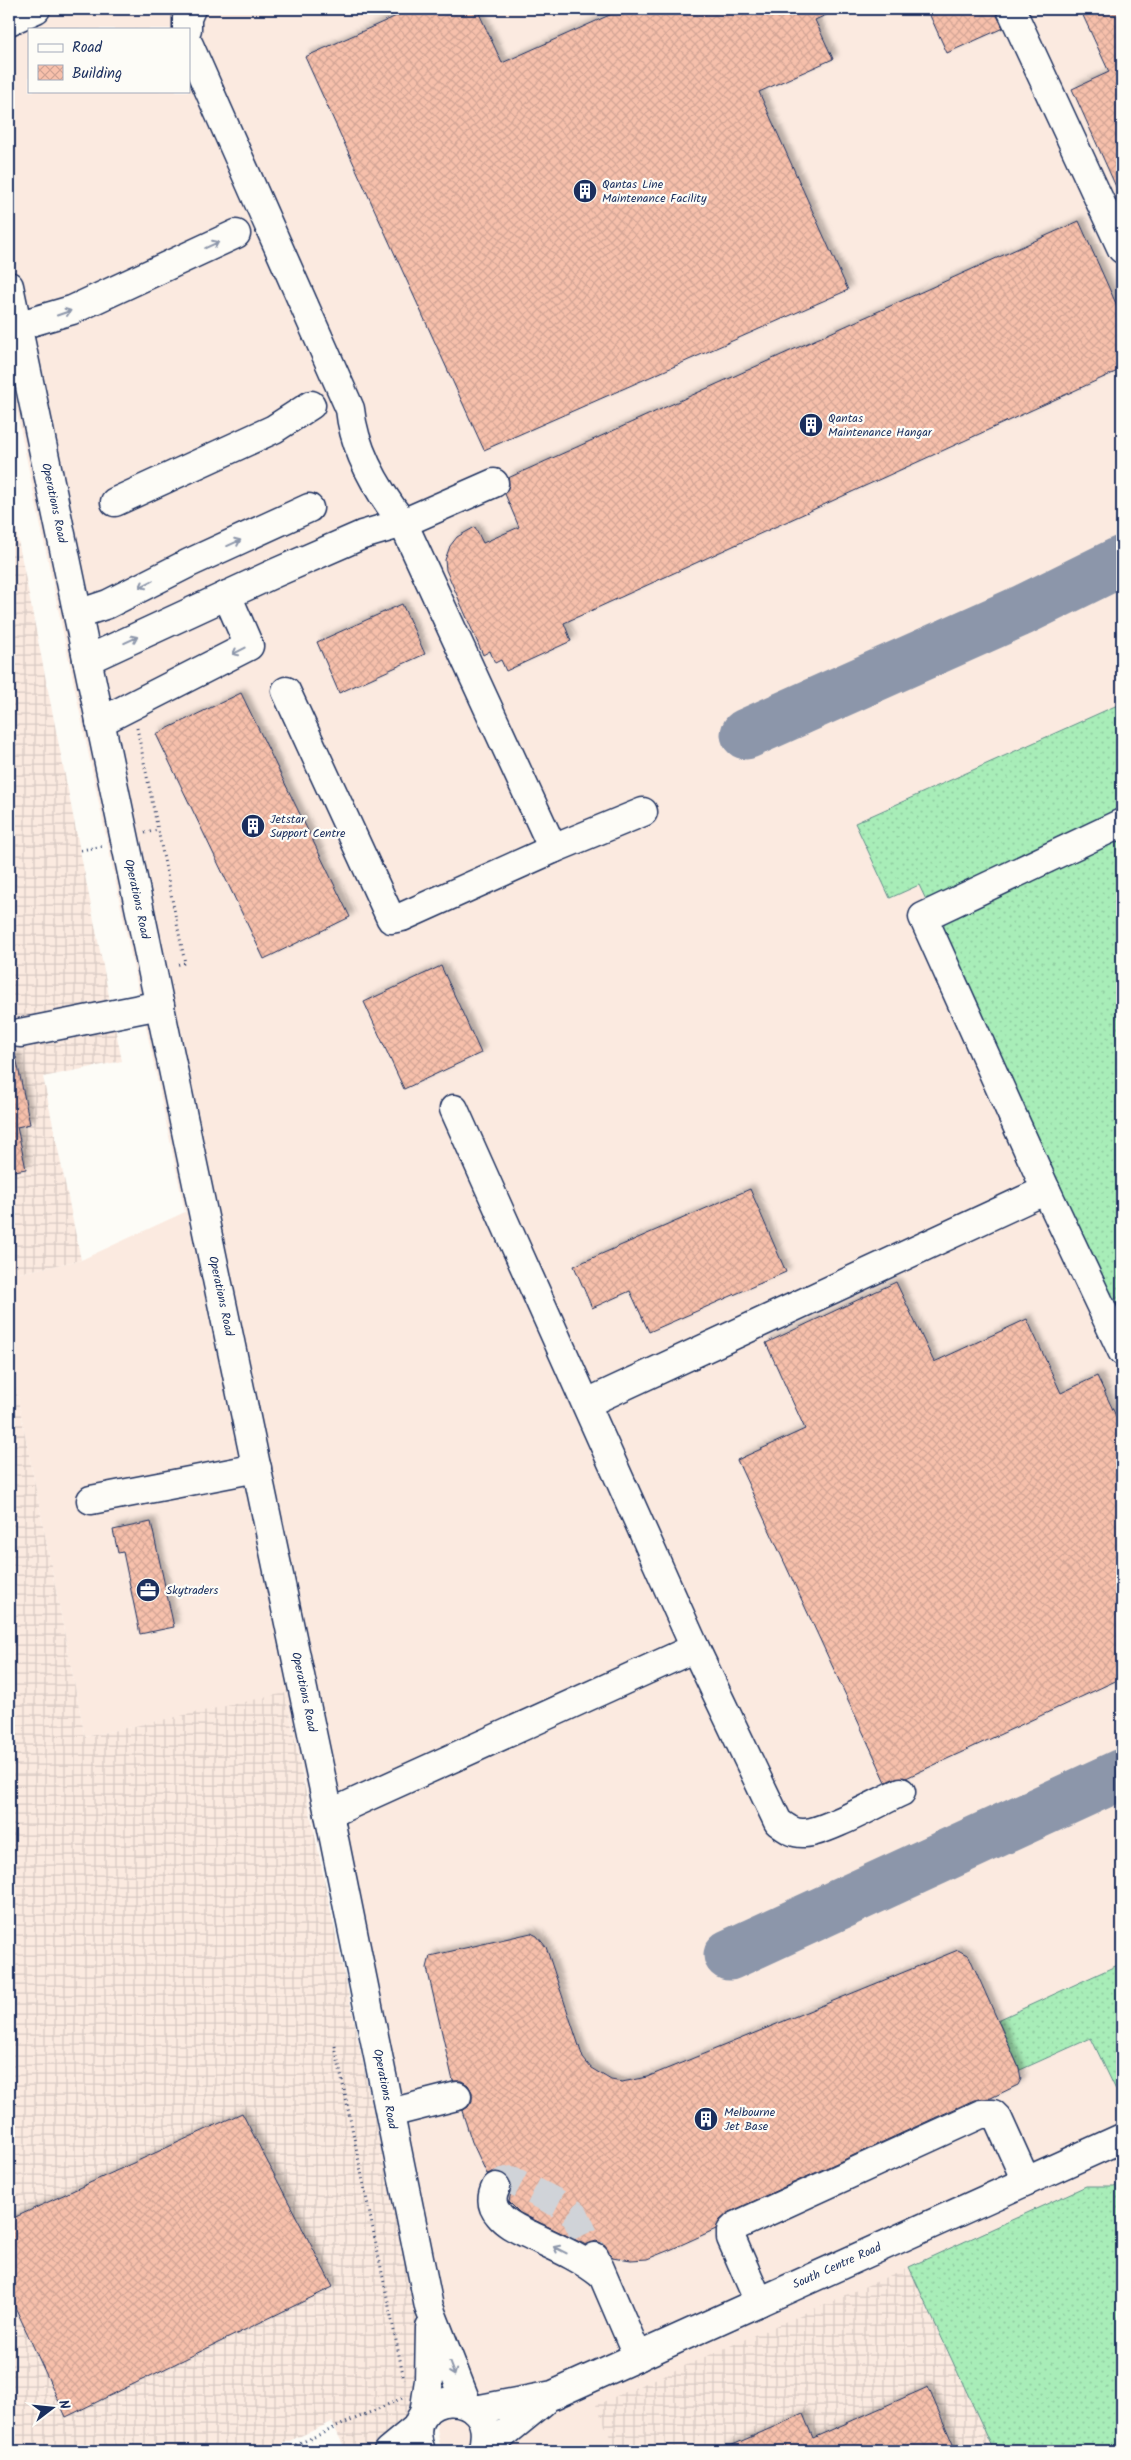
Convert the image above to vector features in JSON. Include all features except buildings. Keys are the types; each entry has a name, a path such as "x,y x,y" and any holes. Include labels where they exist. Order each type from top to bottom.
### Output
{"street":[{"path":"9,21 36,9"},
{"path":"187,28 187,18 191,9"},
{"path":"1011,9 1122,249"},
{"path":"190,47 350,409 352,429 382,497 403,523 553,849"},
{"path":"17,326 72,310 236,234"},
{"name":"Operations Road","path":"9,286 329,1814 429,2306 471,2407 484,2422 486,2436 482,2451"},
{"path":"115,502 274,429 311,405"},
{"path":"87,660 362,535 403,523 494,483"},
{"path":"78,614 108,604 189,563 309,508"},
{"path":"100,722 249,646 227,595"},
{"path":"286,691 391,919 402,917 553,849 643,812"},
{"path":"1122,823 923,917 1046,1190 1122,1351"},
{"path":"20,1033 160,1005"},
{"path":"454,1109 695,1648 778,1822 788,1830 805,1833 822,1829 901,1792"},
{"path":"587,1403 1046,1190"},
{"path":"91,1500 257,1468"},
{"path":"329,1814 695,1648"},
{"path":"390,2113 457,2096"},
{"path":"759,2302 731,2238 731,2231 736,2226 981,2114 993,2114 998,2119 1026,2181"},
{"name":"South Centre Road","path":"482,2451 553,2395 1122,2138"},
{"path":"496,2187 492,2195 493,2205 499,2216 511,2225 584,2262 597,2263 638,2357"},
{"name":"Operations Road","path":"418,2422 429,2380 429,2306"},
{"name":"South Centre Road","path":"418,2422 433,2406 444,2401 456,2401 471,2407 553,2395"},
{"path":"388,2451 418,2422"}],"path":[{"path":"132,706 158,830"},
{"path":"335,2046 406,2386"},
{"path":"282,2451 379,2407 418,2422"}],"shaded area":[{"path":"9,9 1122,9 1122,2451 441,2451 420,2333 331,1899 285,1694 85,1737 9,1354 9,1275 81,1260 185,1212 9,375"},
{"path":"9,495 122,1061 43,1077 81,1260 9,1275"},
{"path":"9,1354 85,1737 285,1693 420,2333 417,2394 407,2424 376,2451 346,2451 332,2422 267,2451 9,2451"},
{"path":"909,2267 994,2451 616,2451 596,2405"}],"green space":[{"path":"1122,703 1122,815 928,904 919,885 890,898 855,823"},
{"path":"1122,835 1122,1329 943,930 945,920"},
{"path":"1122,1963 1122,2092 1118,2094 1091,2038 1020,2070 998,2020"},
{"path":"1122,2182 1122,2451 994,2451 909,2267 1086,2186 1114,2186"}],"taxiway":[{"path":"746,734 1023,610 1122,561"},
{"path":"729,1955 1122,1774"}],"tunnel":[{"path":"496,2187 503,2182 512,2180 565,2207 575,2215 592,2252"}],"place":[{"name":"Qantas Line Maintenance Facility","path":"585,191"},
{"name":"Qantas Maintenance Hangar","path":"811,425"},
{"name":"Jetstar Support Centre","path":"253,826"},
{"name":"Skytraders","path":"148,1590"},
{"name":"Melbourne Jet Base","path":"706,2119"}]}
